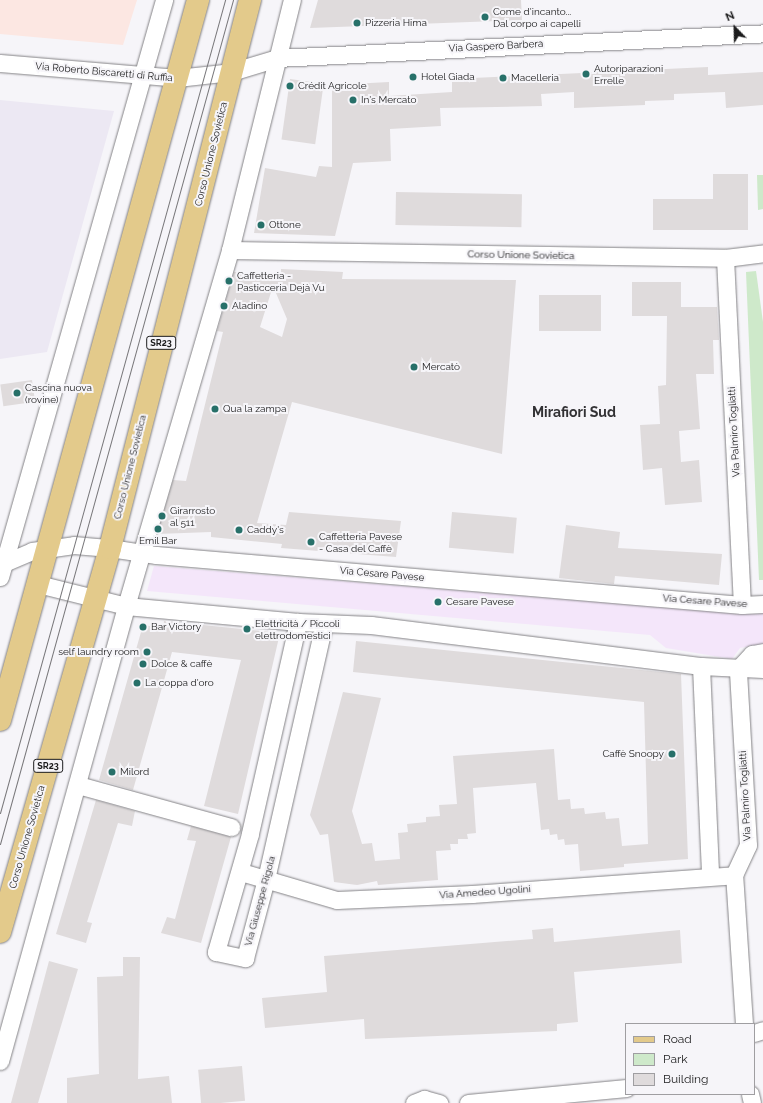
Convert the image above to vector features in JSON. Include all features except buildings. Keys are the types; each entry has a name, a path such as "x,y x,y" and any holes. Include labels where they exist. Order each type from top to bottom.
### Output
{"main road":[{"path":"0,720 198,0"},
{"name":"Corso Unione Sovietica","path":"0,932 110,548 250,0"}],"street":[{"path":"2,570 164,0"},
{"path":"0,1061 78,785 126,606 230,250 292,0"},
{"name":"Via Gaspero Barbera","path":"231,72 277,58 763,33"},
{"name":"Via Roberto Biscaretti di Ruffia","path":"0,62 177,78 231,72"},
{"name":"Corso Unione Sovietica","path":"230,250 725,258 763,253"},
{"name":"Via Palmiro Togliatti","path":"725,258 742,605"},
{"name":"Via Cesare Pavese","path":"2,570 32,551 74,545 110,548 141,554 742,605 763,604"},
{"path":"38,584 96,600 126,606 298,622 371,626 701,666 738,669 763,668"},
{"name":"Via Giuseppe Rigola","path":"298,622 241,872 216,952 245,958 266,880 324,624"},
{"path":"738,669 752,654 763,652"},
{"path":"701,666 710,876"},
{"name":"Via Palmiro Togliatti","path":"738,669 748,845 734,875 744,1023"},
{"path":"78,785 231,827"},
{"name":"Via Amedeo Ugolini","path":"241,872 337,900 472,894 734,875"},
{"path":"468,1103 625,1088"},
{"path":"414,1103 424,1099 439,1103"}],"shaded area":[{"path":"0,0 137,0 123,45 0,34"},
{"path":"0,100 114,111 47,352 0,359"},
{"name":"Cesare Pavese","path":"154,566 747,614 763,613 763,644 740,648 732,659 666,648 650,635 147,591"}],"green space":[{"path":"757,175 763,175 763,209 758,210"},
{"path":"756,271 763,322 763,580 759,580 746,272"}],"tram line":[{"path":"0,813 225,0"},
{"path":"0,844 233,0"}],"place":[{"name":"Come d'incanto... Dal corpo ai capelli","path":"485,17"},
{"name":"Pizzeria Hima","path":"357,23"},
{"name":"Autoriparazioni Errelle","path":"586,74"},
{"name":"Hotel Giada","path":"413,77"},
{"name":"Macelleria","path":"503,78"},
{"name":"Crédit Agricole","path":"290,86"},
{"name":"In's Mercato","path":"353,100"},
{"name":"Ottone","path":"261,225"},
{"name":"Caffetteria - Pasticceria Dejà Vu","path":"229,281"},
{"name":"Aladino","path":"224,306"},
{"name":"Mercatò","path":"414,367"},
{"name":"Cascina nuova (rovine)","path":"17,393"},
{"name":"Qua la zampa","path":"215,409"},
{"name":"Girarrosto al 511","path":"162,516"},
{"name":"Emil Bar","path":"158,529"},
{"name":"Caddy's","path":"239,530"},
{"name":"Caffetteria Pavese - Casa del Caffè","path":"311,542"},
{"name":"Cesare Pavese","path":"438,602"},
{"name":"Bar Victory","path":"143,627"},
{"name":"Elettricità / Piccoli elettrodomestici","path":"247,629"},
{"name":"self laundry room","path":"147,652"},
{"name":"Dolce & caffè","path":"143,664"},
{"name":"La coppa d'oro","path":"137,683"},
{"name":"Caffè Snoopy","path":"672,754"},
{"name":"Milord","path":"112,772"}],"district":[{"name":"Mirafiori Sud","path":"574,412"}]}
